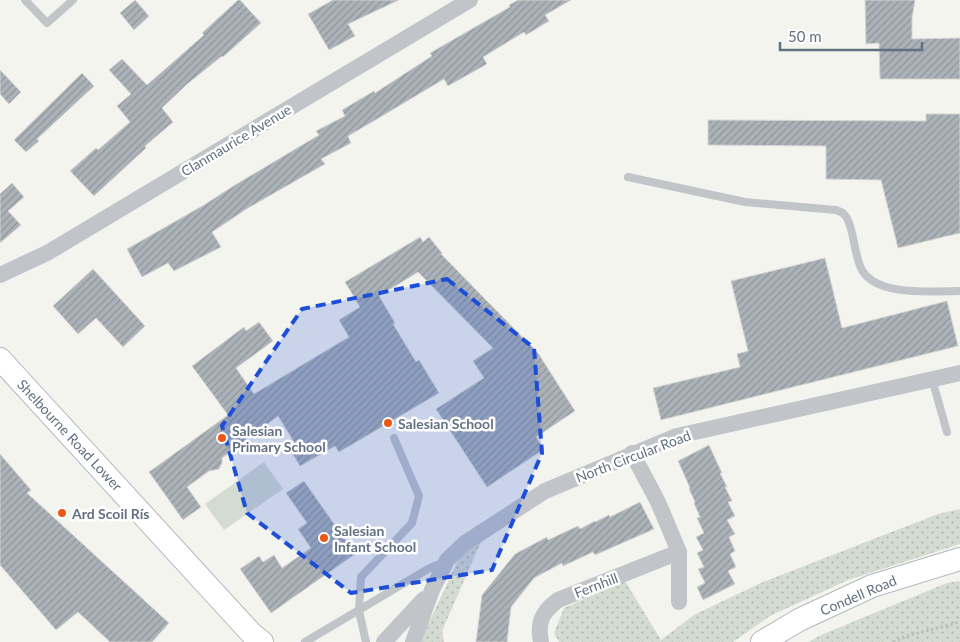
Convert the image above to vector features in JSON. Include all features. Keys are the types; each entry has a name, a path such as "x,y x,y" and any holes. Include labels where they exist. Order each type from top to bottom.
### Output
{"main road":[{"name":"Shelbourne Road Lower","path":"0,359 244,626 262,642"},
{"name":"Condell Road","path":"762,642 799,620 872,586 960,559"}],"street":[{"name":"Clanmaurice Avenue","path":"0,276 47,253 470,0"},
{"name":"North Circular Road","path":"412,642 432,590 447,560 465,543 545,490 677,436 960,373"},
{"path":"632,453 658,502 679,552 678,602"},
{"name":"Fernhill","path":"541,642 539,633 541,619 547,608 558,600 679,552"},
{"name":"North Circular Road","path":"384,642 432,590"}],"lane":[{"path":"25,0 47,23 73,0"},
{"path":"628,177 745,202 836,210 843,213 847,218 861,269 868,278 888,288 960,291"},
{"path":"932,379 947,432"},
{"path":"366,642 359,611 361,577 412,523 419,496 394,438"},
{"path":"305,642 428,569 447,560"}],"path":[{"path":"893,642 907,636 960,622"}],"highlighted area":[{"path":"447,279 534,348 542,453 492,570 351,593 247,513 222,426 302,309"}],"shaded area":[{"path":"264,462 283,489 224,530 205,504"},
{"path":"960,509 960,544 848,580 770,616 733,642 559,642 554,633 564,608 625,581 661,640 694,615 763,582 938,514"},
{"path":"484,535 442,631 444,642 422,642 424,633 464,548"},
{"path":"960,581 960,642 809,642 821,635 947,583"}],"building":[{"path":"135,0 149,16 134,30 120,13"},
{"path":"238,0 261,23 223,57 186,85 162,108 173,122 145,146 146,148 94,196 70,171 130,122 117,106 131,94 109,70 122,59 147,85 204,35 202,33"},
{"path":"333,0 399,0 348,24 355,36 329,50 308,14"},
{"path":"518,0 571,0 545,15 549,21 526,35 524,32 483,57 487,64 448,86 444,79 348,136 351,143 321,159 325,164 248,208 212,232 221,247 174,271 168,263 142,277 127,249 319,135 316,131 345,116 342,110 374,91 375,93 432,56 430,53 510,7 509,5"},
{"path":"865,0 915,0 912,18 912,39 960,38 960,79 880,79 879,43 866,44"},
{"path":"0,70 21,92 9,104 0,94"},
{"path":"82,73 94,86 37,139 39,141 26,152 14,140"},
{"path":"926,114 960,114 960,233 898,248 881,180 826,179 826,146 708,145 708,120 926,121"},
{"path":"12,183 24,197 8,211 21,225 0,243 0,194"},
{"path":"420,237 423,242 429,237 441,254 538,353 575,411 536,437 544,449 487,487 436,409 484,378 473,361 493,348 418,272 379,296 416,362 419,360 439,393 339,452 335,446 300,466 290,449 296,445 278,416 222,458 219,469 209,471 187,487 201,507 183,520 149,472 228,415 192,366 244,327 246,331 259,322 273,341 236,368 254,394 349,337 339,320 360,307 345,282"},
{"path":"825,258 842,328 947,301 958,346 661,420 653,388 740,367 737,354 748,351 731,281"},
{"path":"93,269 145,326 123,347 96,318 78,334 53,306"},
{"path":"709,445 732,501 728,502 735,516 727,520 735,534 729,537 735,551 730,554 736,567 728,571 735,584 703,600 697,587 705,583 698,569 704,567 697,553 703,550 696,537 704,533 697,518 700,517 690,488 678,461"},
{"name":"Ard Scoil Rís","path":"0,454 31,490 27,493 169,623 152,642 110,642 78,612 56,630 0,565"},
{"name":"Salesian Infant School","path":"304,481 355,554 271,613 240,569 259,556 263,562 274,555 282,568 311,548 298,529 307,523 286,493"},
{"path":"640,502 654,529 595,555 593,552 563,566 562,563 534,578 511,607 507,642 476,642 482,595 515,554 547,537 548,540 578,526 580,529"}],"place":[{"name":"Salesian School","path":"388,423"},
{"name":"Salesian Primary School","path":"222,438"},
{"name":"Ard Scoil Rís","path":"62,513"},
{"name":"Salesian Infant School","path":"324,538"}]}
